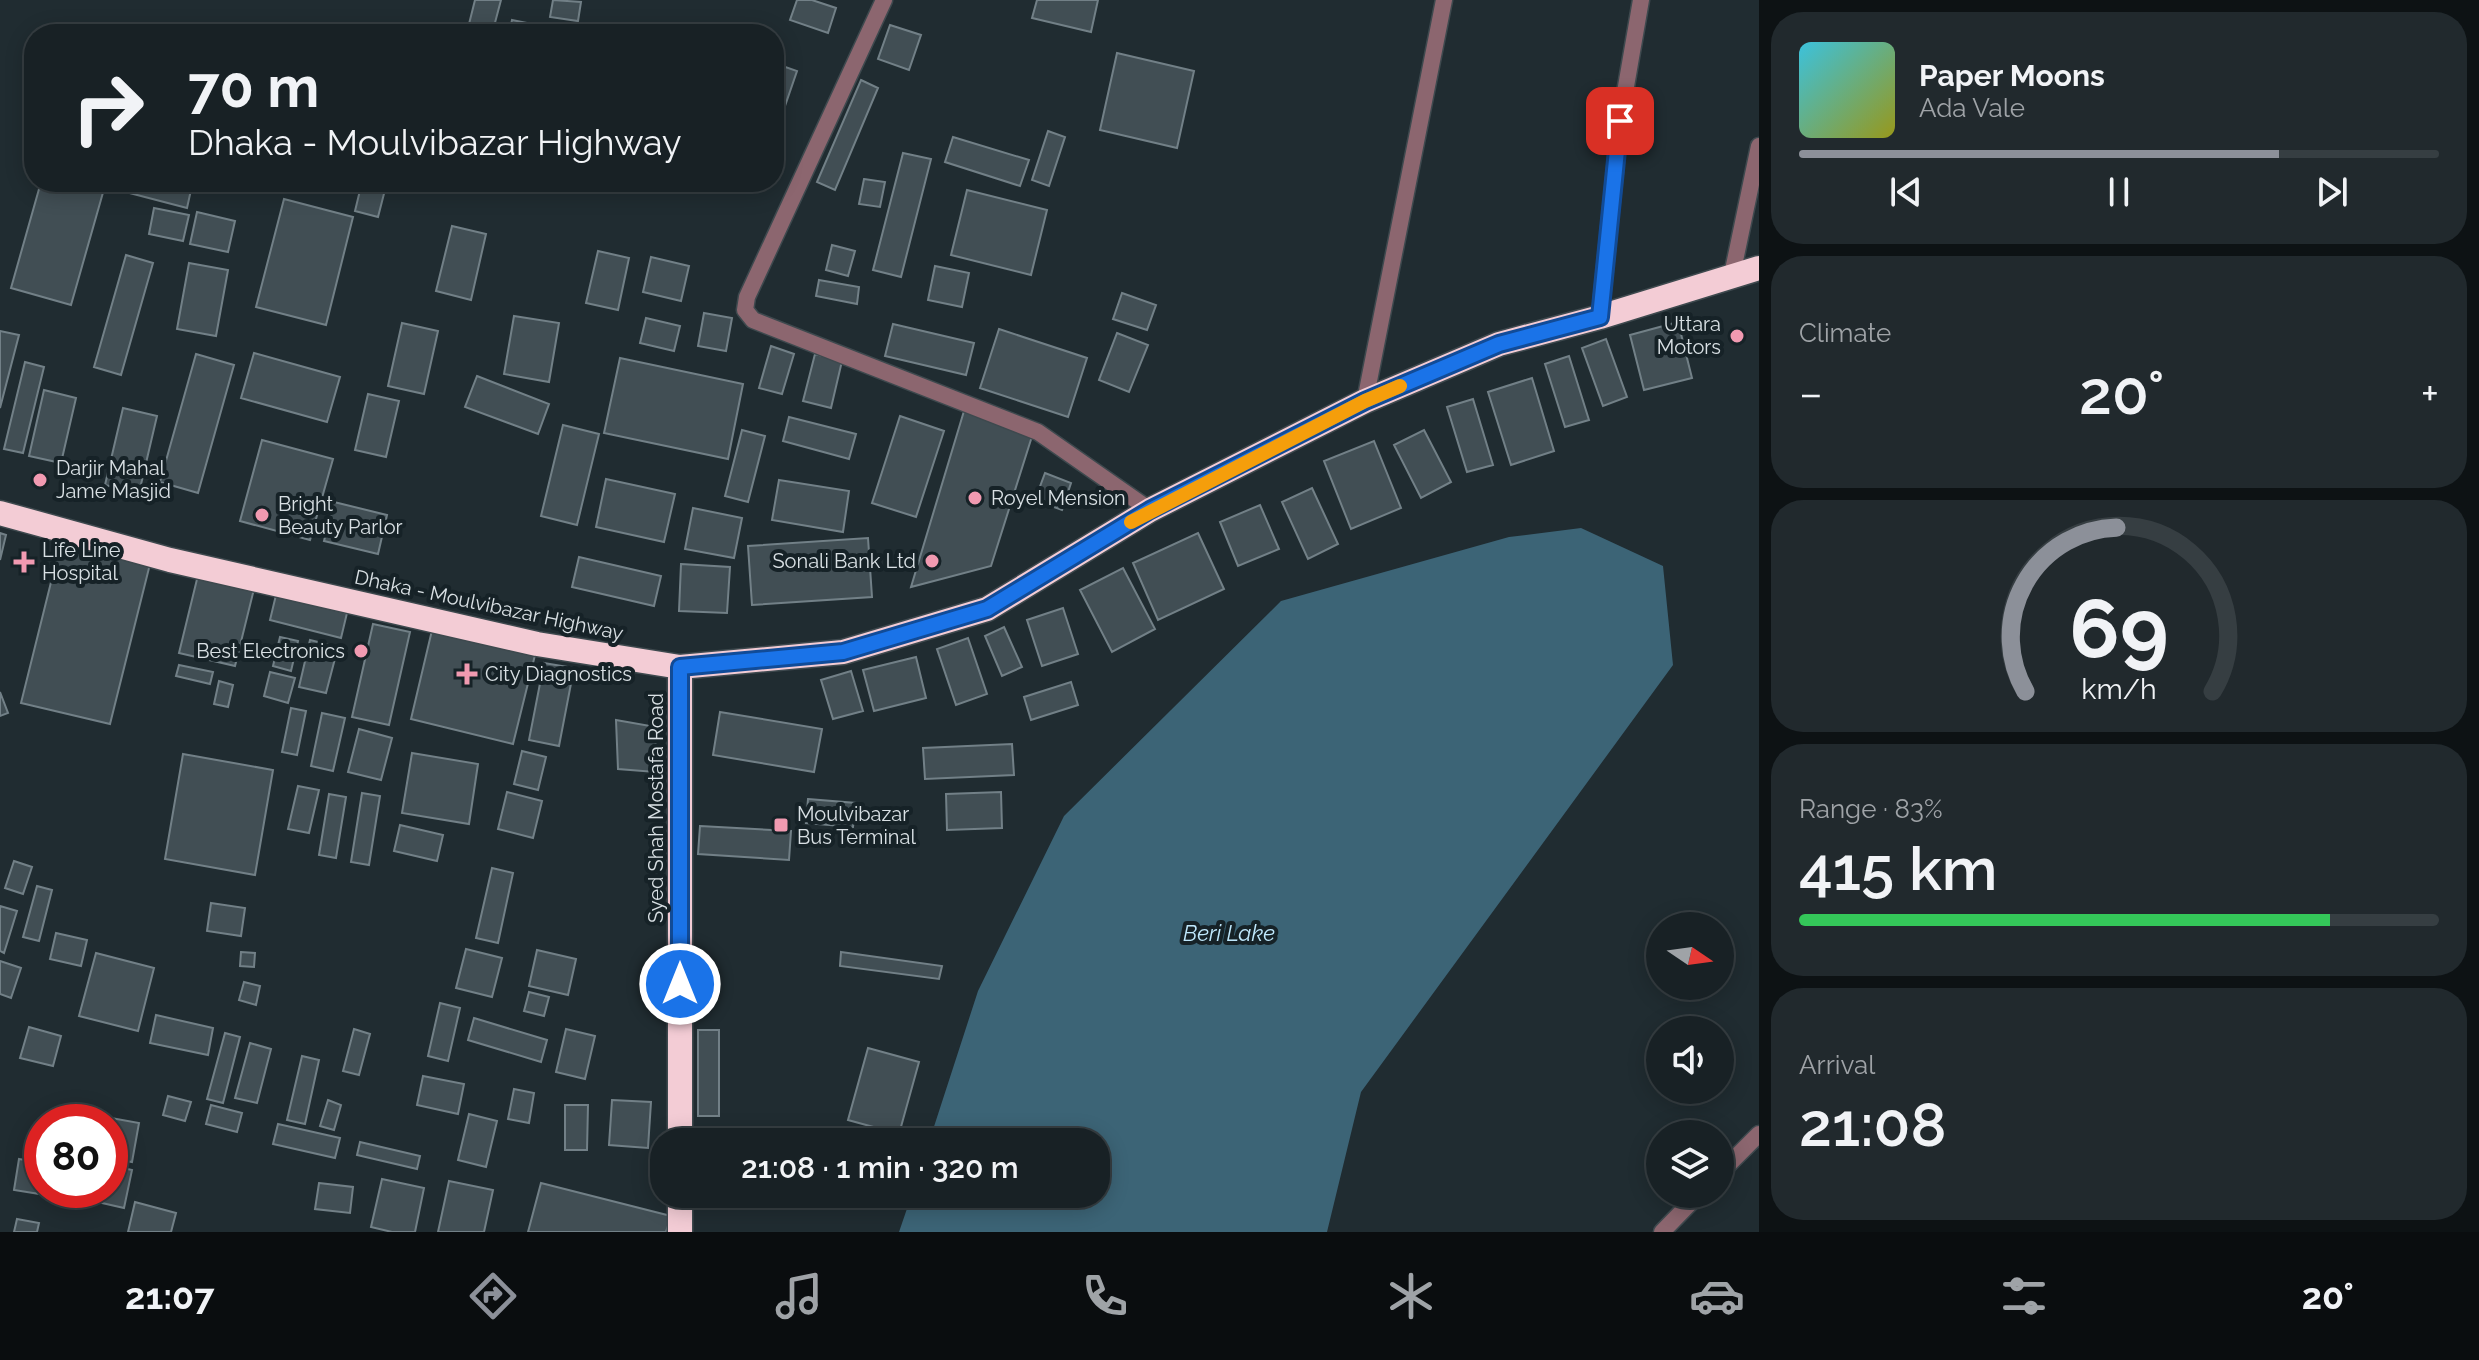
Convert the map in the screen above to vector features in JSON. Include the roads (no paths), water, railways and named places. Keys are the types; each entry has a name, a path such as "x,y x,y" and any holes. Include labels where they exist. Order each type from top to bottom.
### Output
{"highway":[{"name":"Dhaka - Moulvibazar Highway","path":"0,513 170,560 537,644 680,667 843,652 987,609 1150,510 1365,401 1499,344 1600,317 1759,268"},
{"name":"Syed Shah Mostafa Road","path":"680,667 680,1128"},
{"path":"680,1208 680,1232"}],"street":[{"path":"884,0 747,297 745,310 753,320 1038,432 1150,510"},
{"path":"1365,401 1444,0"},
{"path":"1600,317 1620,121 1641,0"},
{"path":"1732,275 1759,146"},
{"path":"1734,1159 1759,1134"},
{"path":"1662,1232 1685,1208"}],"water":[{"name":"Beri Lake","path":"1581,528 1663,566 1673,665 1361,1092 1327,1232 899,1232 907,1208 1110,1208 1110,1128 934,1128 978,991 1064,816 1281,601 1509,537"}],"place":[{"name":"Uttara Motors","path":"1737,336"},
{"name":"Darjir Mahal Jame Masjid","path":"40,480"},
{"name":"Royel Mension","path":"975,498"},
{"name":"Bright Beauty Parlor","path":"262,515"},
{"name":"Sonali Bank Ltd","path":"932,561"},
{"name":"Life Line Hospital","path":"24,562"},
{"name":"Best Electronics","path":"361,651"},
{"name":"City Diagnostics","path":"467,674"},
{"name":"Moulvibazar Bus Terminal","path":"781,825"}]}
